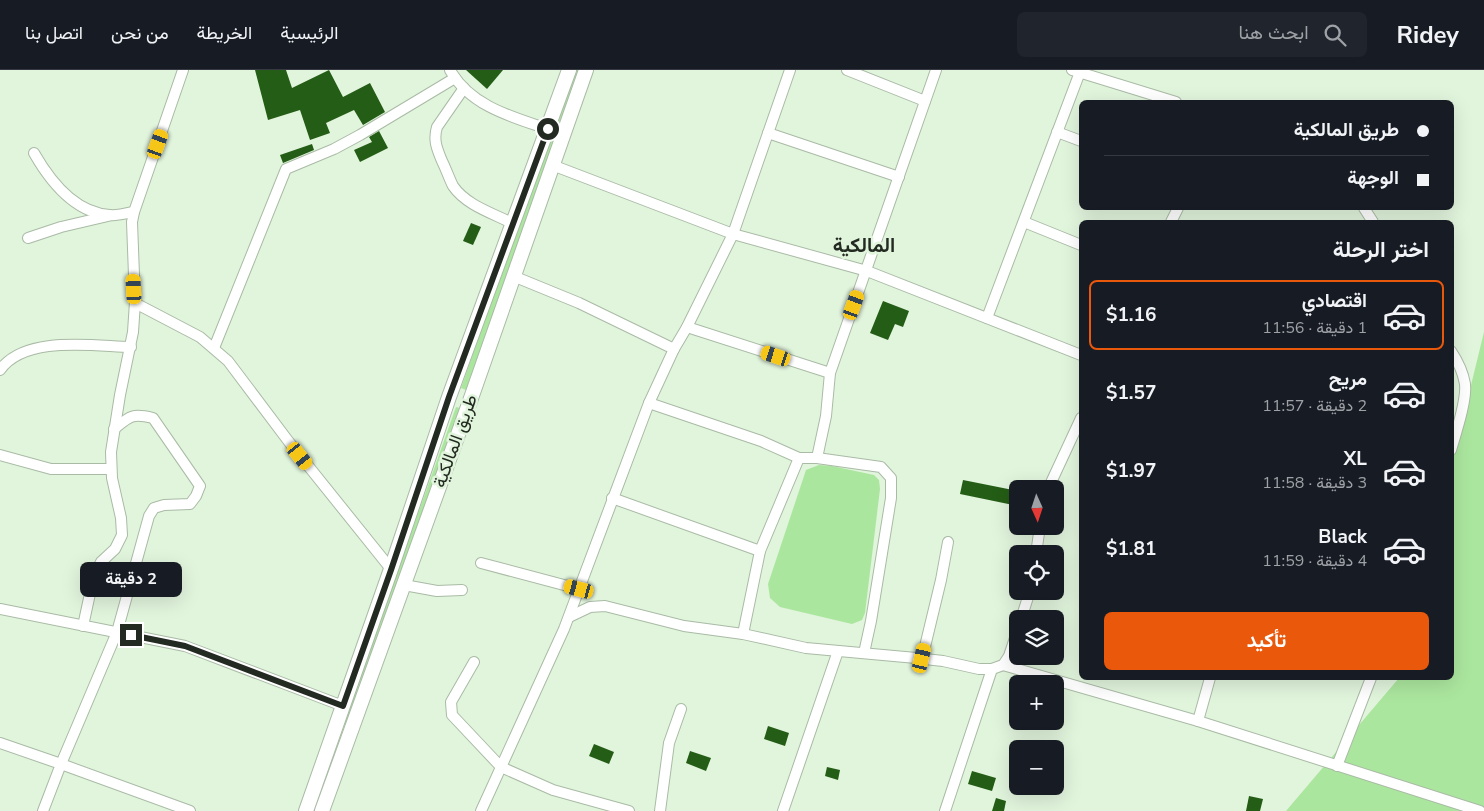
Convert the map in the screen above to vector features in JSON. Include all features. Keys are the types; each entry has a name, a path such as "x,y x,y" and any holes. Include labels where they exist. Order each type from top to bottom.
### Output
{"main road":[{"name":"طريق المالكية","path":"306,811 391,570 449,397 569,70"},
{"name":"طريق المالكية","path":"322,811 469,404 586,70"},
{"path":"449,397 469,404"},
{"path":"334,732 348,738"}],"street":[{"path":"83,626 94,575 101,562 115,549 122,535 121,518 111,469 111,452 131,347 135,303 132,222 183,70"},
{"path":"481,811 569,617 649,403 674,348 687,327 733,234 790,70"},
{"path":"848,70 925,101"},
{"path":"817,458 826,416 830,373 936,70"},
{"path":"988,318 1057,132 1076,71 1170,100"},
{"path":"214,348 286,169 334,149 360,135 453,74 464,88 484,104 503,114 548,129"},
{"path":"464,88 438,127 435,134 436,145 453,185 460,194 472,204 512,223"},
{"path":"1057,132 1079,140"},
{"path":"768,133 899,177"},
{"path":"34,153 58,188 70,198 81,206 111,215"},
{"path":"552,165 733,234 866,271 1079,354"},
{"path":"28,238 61,227 111,215 134,212"},
{"path":"1024,222 1079,244"},
{"path":"513,276 579,303 674,348"},
{"path":"135,303 200,337 228,361 289,442 391,570"},
{"path":"687,327 830,373"},
{"path":"0,370 6,362 30,349 52,345 131,347"},
{"path":"1454,356 1465,384 1463,405 1454,439"},
{"path":"649,403 761,441 799,458 817,458 881,467 891,478 891,498 864,653"},
{"path":"43,811 117,632 150,516 154,508 164,505 190,504 200,486 153,418 139,415 129,417 114,429"},
{"path":"1052,480 1079,426"},
{"path":"0,455 51,468 111,469"},
{"path":"743,634 760,551 799,458"},
{"path":"612,498 760,551"},
{"path":"922,658 948,542"},
{"path":"481,563 579,589"},
{"path":"404,585 437,591 462,590"},
{"path":"569,617 590,607 605,606 684,626 743,634 806,648 922,658 979,668 992,669 1002,664 1009,656"},
{"path":"0,609 185,646 343,706"},
{"path":"783,811 838,651"},
{"path":"474,662 451,702 452,715 501,767 553,790 629,811"},
{"path":"1002,664 1198,720 1337,766 1447,806 1480,811"},
{"path":"946,811 992,669"},
{"path":"1198,720 1209,680"},
{"path":"1337,766 1370,680"},
{"path":"660,811 669,743 681,709"},
{"path":"0,743 61,764 168,807 190,811"}],"green space":[{"path":"573,70 579,70 466,390 461,388"},
{"path":"1484,332 1484,811 1286,811 1397,680 1454,680 1454,455"},
{"path":"456,407 460,408 347,726 343,724"},
{"path":"819,465 874,475 879,480 880,489 865,613 862,620 852,624 780,607 770,598 768,584 806,470"}],"building":[{"path":"255,70 286,70 292,88 329,70 343,97 370,83 385,112 363,125 354,110 326,123 330,133 310,140 300,110 268,120"},
{"path":"466,70 503,70 487,89"},
{"path":"379,131 388,148 360,162 354,150 372,142 369,137"},
{"path":"312,144 314,150 283,163 280,155"},
{"path":"471,223 481,227 473,245 463,241"},
{"path":"883,301 909,311 903,327 895,324 888,340 870,333"},
{"path":"963,480 1009,489 1009,504 960,494"},
{"path":"768,726 789,733 785,746 764,739"},
{"path":"594,744 614,752 609,764 589,756"},
{"path":"690,751 711,758 706,771 686,763"},
{"path":"827,767 840,770 838,780 825,776"},
{"path":"972,771 996,778 992,791 968,784"},
{"path":"1249,796 1263,799 1260,811 1246,811"},
{"path":"996,798 1006,801 1004,811 992,811"}],"district":[{"name":"المالكية","path":"864,245"}],"route":[{"path":"131,635 185,646 343,706 449,397 548,129"}]}
